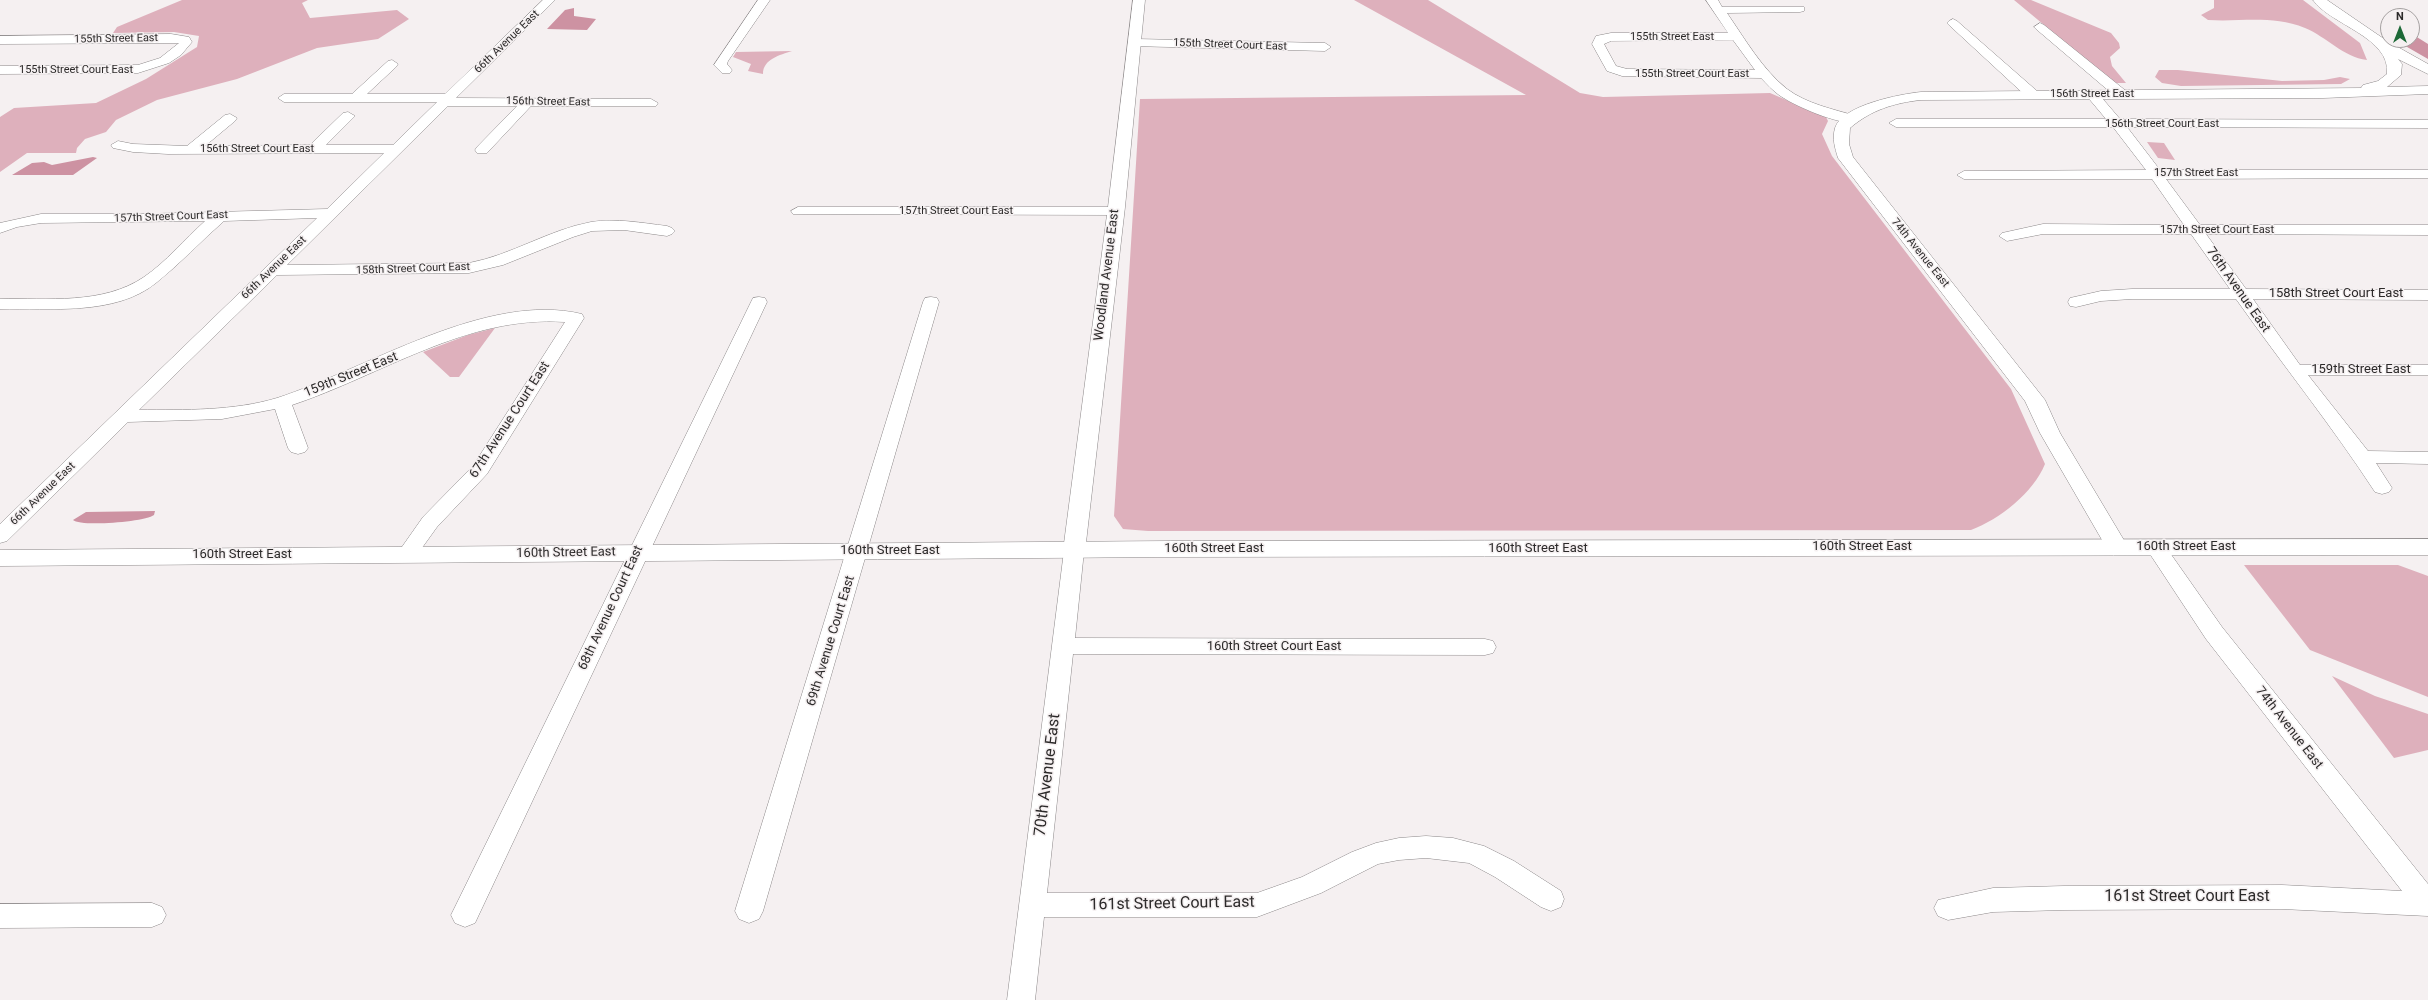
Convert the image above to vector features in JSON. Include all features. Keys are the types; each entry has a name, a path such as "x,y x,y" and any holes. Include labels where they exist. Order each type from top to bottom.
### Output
{"street":[{"name":"66th Avenue East","path":"0,536 549,0"},
{"path":"726,70 720,66 722,61 764,0"},
{"name":"Woodland Avenue East","path":"1074,551 1114,211 1125,139 1139,0"},
{"path":"2319,0 2380,43"},
{"path":"1715,5 1800,8"},
{"path":"1715,5 1777,87 1792,97 1815,108 1851,119"},
{"path":"1953,23 2032,94"},
{"path":"2040,27 2121,94"},
{"name":"155th Street East","path":"1619,72 1611,68 1598,44 1600,39 1738,36"},
{"name":"155th Street East","path":"0,40 156,38 185,40 184,46 177,52 151,66"},
{"name":"155th Street Court East","path":"1135,43 1324,47"},
{"path":"2338,94 2366,89 2391,79 2394,74 2395,64 2385,48"},
{"path":"2389,48 2428,70"},
{"path":"355,98 392,64"},
{"name":"155th Street Court East","path":"0,70 125,70 151,66"},
{"name":"155th Street Court East","path":"1619,72 1643,75 1766,74"},
{"path":"2338,94 2428,90"},
{"name":"156th Street East","path":"1851,119 1867,108 1907,98 2032,94 2338,94"},
{"name":"76th Avenue East","path":"2091,94 2118,125 2155,173 2295,370 2362,457 2382,488"},
{"name":"156th Street East","path":"284,98 355,98 527,103 651,103"},
{"path":"482,150 527,103"},
{"path":"315,148 348,116"},
{"path":"192,149 230,118"},
{"name":"74th Avenue East","path":"1851,119 1843,127 1841,135 1841,144 1846,158 2035,400 2050,433 2117,547"},
{"name":"156th Street Court East","path":"1896,123 2118,125 2428,124"},
{"name":"156th Street Court East","path":"118,144 133,148 396,149"},
{"name":"157th Street East","path":"1964,175 2155,173 2428,174"},
{"name":"157th Street Court East","path":"798,211 1114,211"},
{"name":"157th Street Court East","path":"6,225 38,219 96,220 330,213"},
{"path":"0,304 81,302 112,298 131,291 150,280 220,216"},
{"name":"158th Street Court East","path":"272,270 468,268 482,266 557,237 589,227 618,224 667,230"},
{"name":"157th Street Court East","path":"2007,236 2042,229 2428,230"},
{"name":"158th Street Court East","path":"2076,302 2101,296 2132,294 2428,295"},
{"name":"68th Avenue Court East","path":"465,915 759,302"},
{"name":"69th Avenue Court East","path":"749,911 858,551 930,302"},
{"name":"159th Street East","path":"122,416 204,416 236,412 282,402 483,324 513,318 542,315 576,318"},
{"name":"67th Avenue Court East","path":"407,554 430,522 480,470 576,318"},
{"name":"159th Street East","path":"2295,370 2428,370"},
{"path":"282,402 298,448"},
{"path":"2362,457 2428,458"},
{"name":"160th Street East","path":"0,558 858,551 2428,547"},
{"name":"74th Avenue East","path":"2156,548 2214,633 2427,903"},
{"name":"70th Avenue East","path":"1021,1000 1074,551"},
{"name":"160th Street Court East","path":"1062,646 1485,647"},
{"name":"161st Street Court East","path":"1032,905 1257,905 1285,897 1376,854 1401,847 1435,848 1474,854 1507,870 1550,899"},
{"name":"161st Street Court East","path":"1948,908 1994,900 2056,898 2282,897 2392,903 2427,903"},
{"path":"0,916 152,915"}],"shaded area":[{"path":"182,0 308,0 302,3 310,18 397,10 409,19 378,39 317,48 237,79 157,100 116,120 106,132 85,139 77,148 76,153 27,153 0,172 0,117 14,108 96,103 146,79 197,47 199,36 174,32 113,33 117,27"},
{"path":"1354,0 1428,0 1580,93 1603,97 1770,93 1826,117 1828,121 1822,134 1832,156 2011,389 2045,464 2040,475 2024,495 2004,512 1971,530 1148,531 1123,529 1114,516 1140,99 1526,95"},
{"path":"2014,0 2031,0 2111,33 2119,43 2120,48 2110,57 2112,66 2126,83 2114,83"},
{"path":"2214,0 2303,0 2360,43 2367,60 2350,55 2313,32 2293,24 2269,20 2208,20 2201,15 2214,8"},
{"path":"574,8 574,16 596,19 587,30 547,29 565,10"},
{"path":"2420,39 2428,44 2428,59 2409,48 2420,48"},
{"path":"792,51 769,61 763,74 748,71 751,64 733,57 736,52"},
{"path":"2159,70 2178,70 2282,81 2324,80 2340,77 2350,79 2341,84 2181,86 2162,83 2155,77"},
{"path":"2147,142 2164,143 2175,160 2158,158"},
{"path":"93,157 97,158 73,175 12,175 32,163 44,162 52,165"},
{"path":"495,328 459,377 450,377 423,352 468,335"},
{"path":"155,511 154,515 148,518 126,522 87,523 73,520 86,512"},
{"path":"2244,565 2398,565 2428,576 2428,697 2310,650"},
{"path":"2332,676 2375,696 2428,714 2428,750 2394,758"}]}
